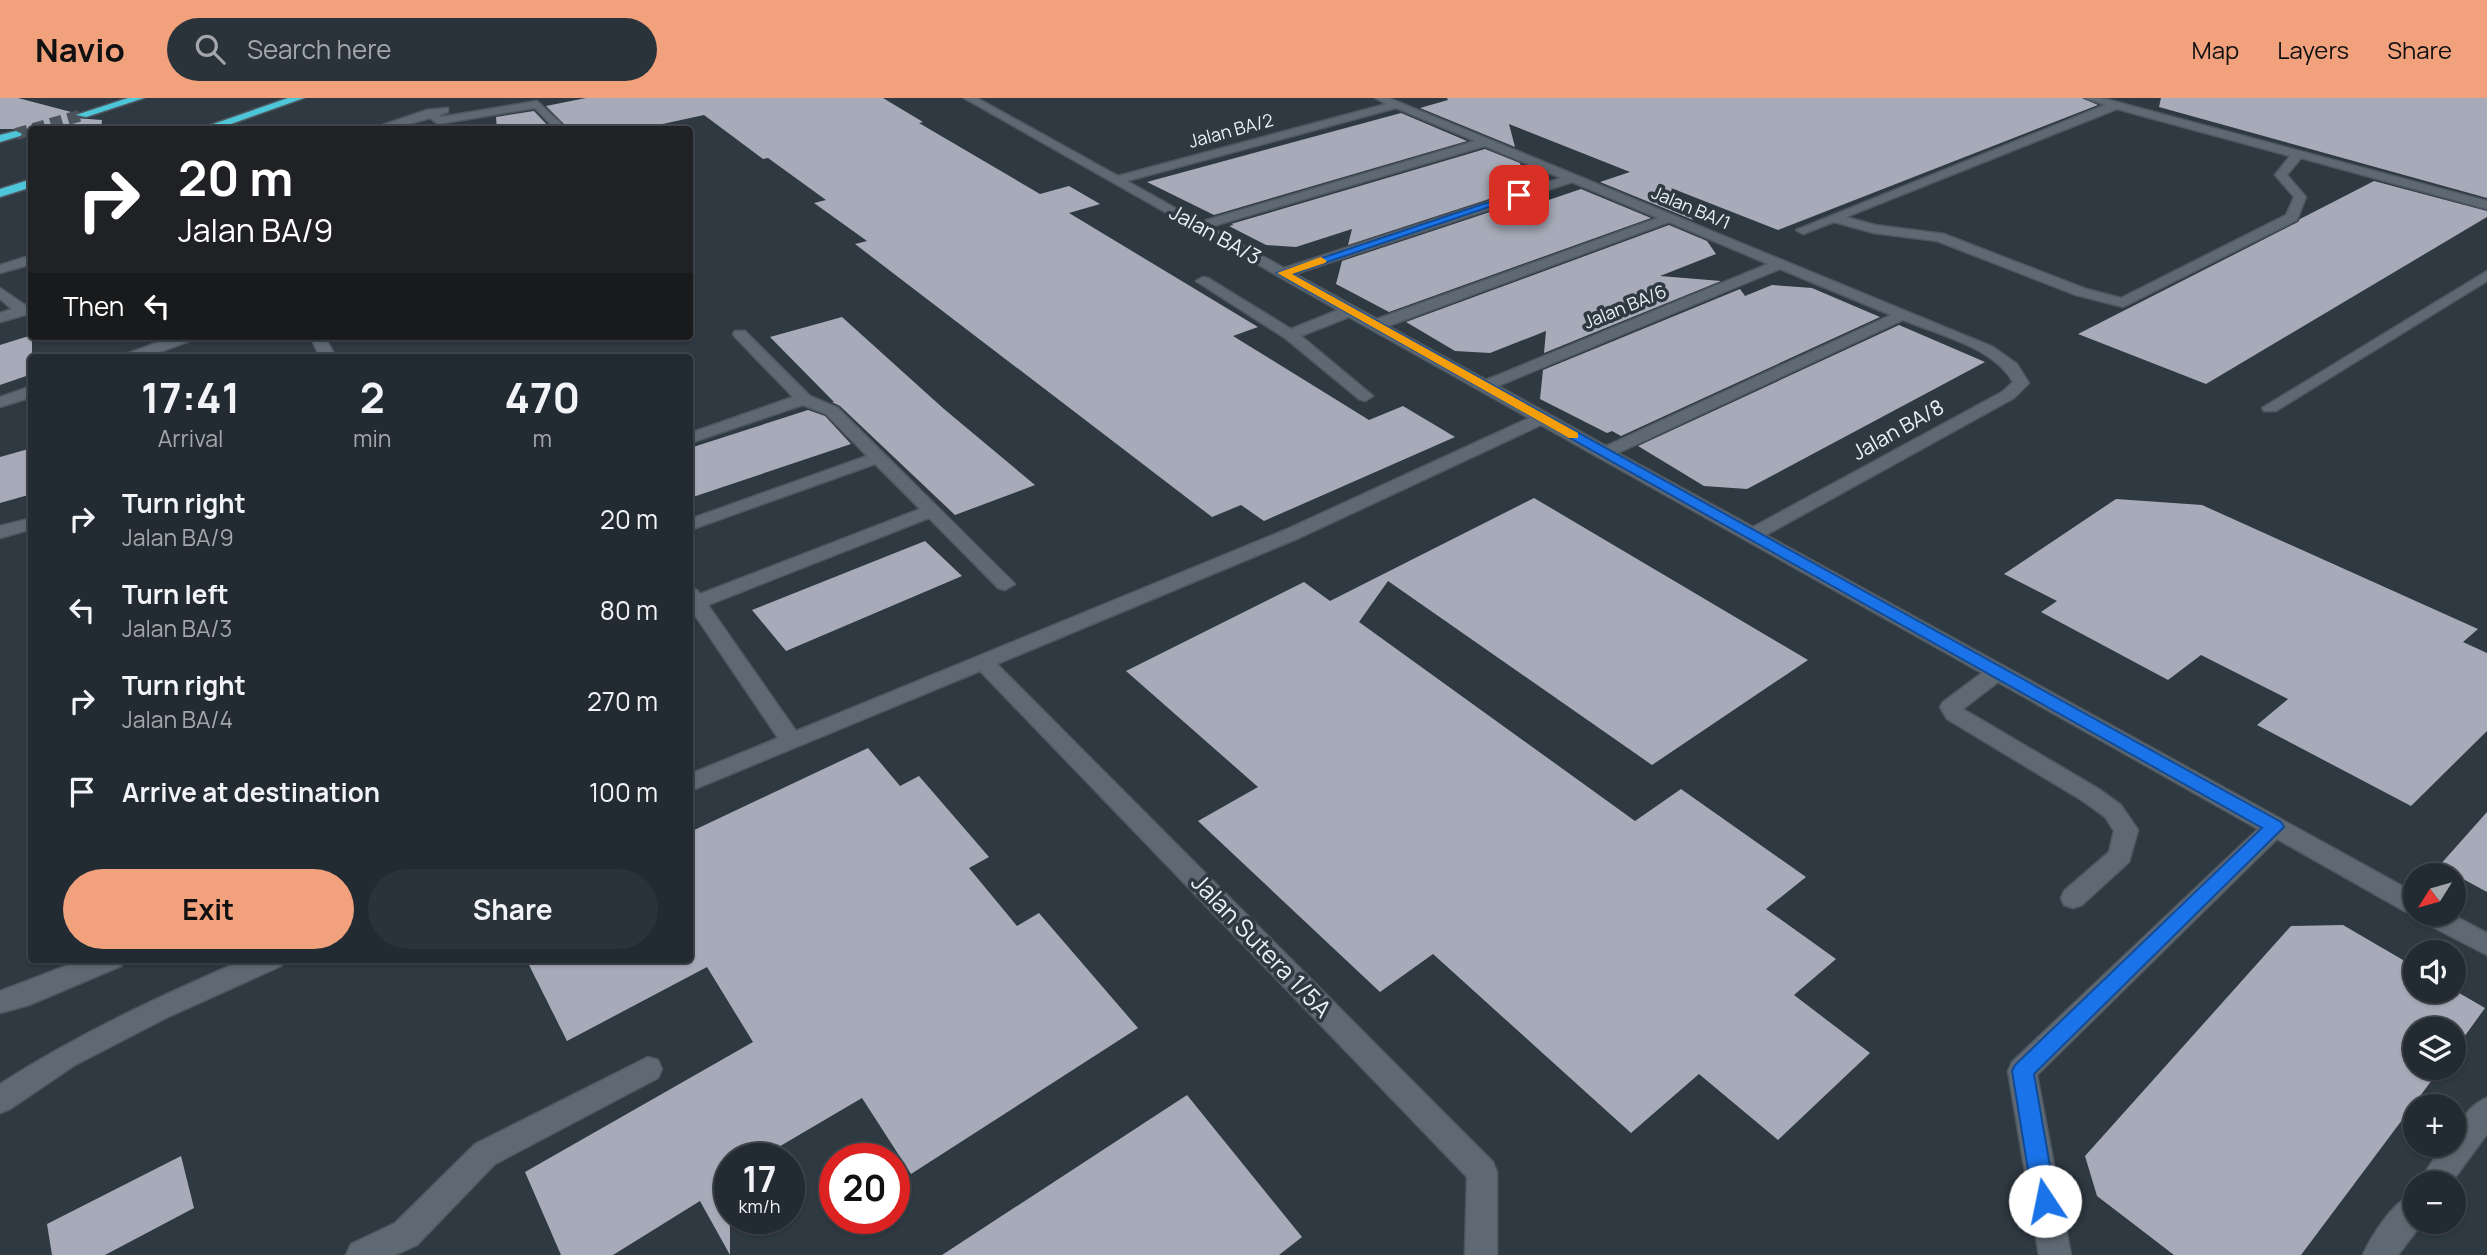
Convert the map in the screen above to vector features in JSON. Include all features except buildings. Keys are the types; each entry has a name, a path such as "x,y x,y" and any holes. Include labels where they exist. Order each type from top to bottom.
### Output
{"highway":[{"path":"82,115 139,98"},
{"path":"213,126 299,98"},
{"path":"0,139 16,134"},
{"path":"0,193 28,184"}],"street":[{"path":"386,126 431,112 504,98"},
{"name":"Jalan BA/3","path":"969,98 2403,898"},
{"name":"Jalan BA/1","path":"1380,98 1988,350"},
{"path":"2090,98 2487,205"},
{"path":"431,112 438,121 537,104 559,126"},
{"name":"Jalan BA/2","path":"1116,180 1396,105"},
{"path":"1803,230 2116,105"},
{"path":"1199,226 1485,142"},
{"path":"1834,218 1874,229 1939,237 2081,292 2123,303 2292,217 2300,197 2281,175 2298,154"},
{"path":"1283,273 1572,178"},
{"path":"1376,325 1669,218"},
{"path":"0,269 28,260"},
{"name":"Jalan BA/6","path":"1484,386 1780,264"},
{"path":"2270,408 2487,275"},
{"path":"1203,281 1290,335 1365,396"},
{"path":"0,292 27,309"},
{"path":"0,318 27,309"},
{"path":"1290,335 1350,311"},
{"path":"1604,453 1902,315"},
{"path":"740,334 804,399 832,411 1005,584"},
{"path":"139,354 179,340"},
{"name":"Jalan BA/8","path":"1752,535 2008,395 2021,383 2012,367 1988,350"},
{"path":"0,402 28,392"},
{"path":"693,437 804,399"},
{"path":"693,782 1292,534 1542,418"},
{"path":"693,525 879,457"},
{"path":"693,598 932,511"},
{"path":"0,532 28,524"},
{"path":"693,599 791,740"},
{"name":"Jalan Sutera 1/5A","path":"982,661 1482,1172 1481,1255"},
{"path":"1997,672 1951,708 1955,714 2091,795 2113,811 2126,830 2120,856 2073,898"},
{"path":"2055,1255 2022,1071 2275,827"},
{"path":"2452,926 2487,945"},
{"path":"0,1002 20,997 102,963"},
{"path":"0,1100 65,1057 158,1009 261,963"},
{"path":"362,1255 406,1234 485,1154 648,1069"},
{"path":"2442,1171 2487,1111"},
{"path":"2379,1255 2403,1223"}],"tunnel":[{"path":"44,126 82,115"},
{"path":"16,134 28,131"}],"slow traffic":[{"path":"1321,261 1283,273 1574,436"}],"route":[{"path":"1519,195 1283,273 2275,827 2022,1071 2045,1201"}]}
